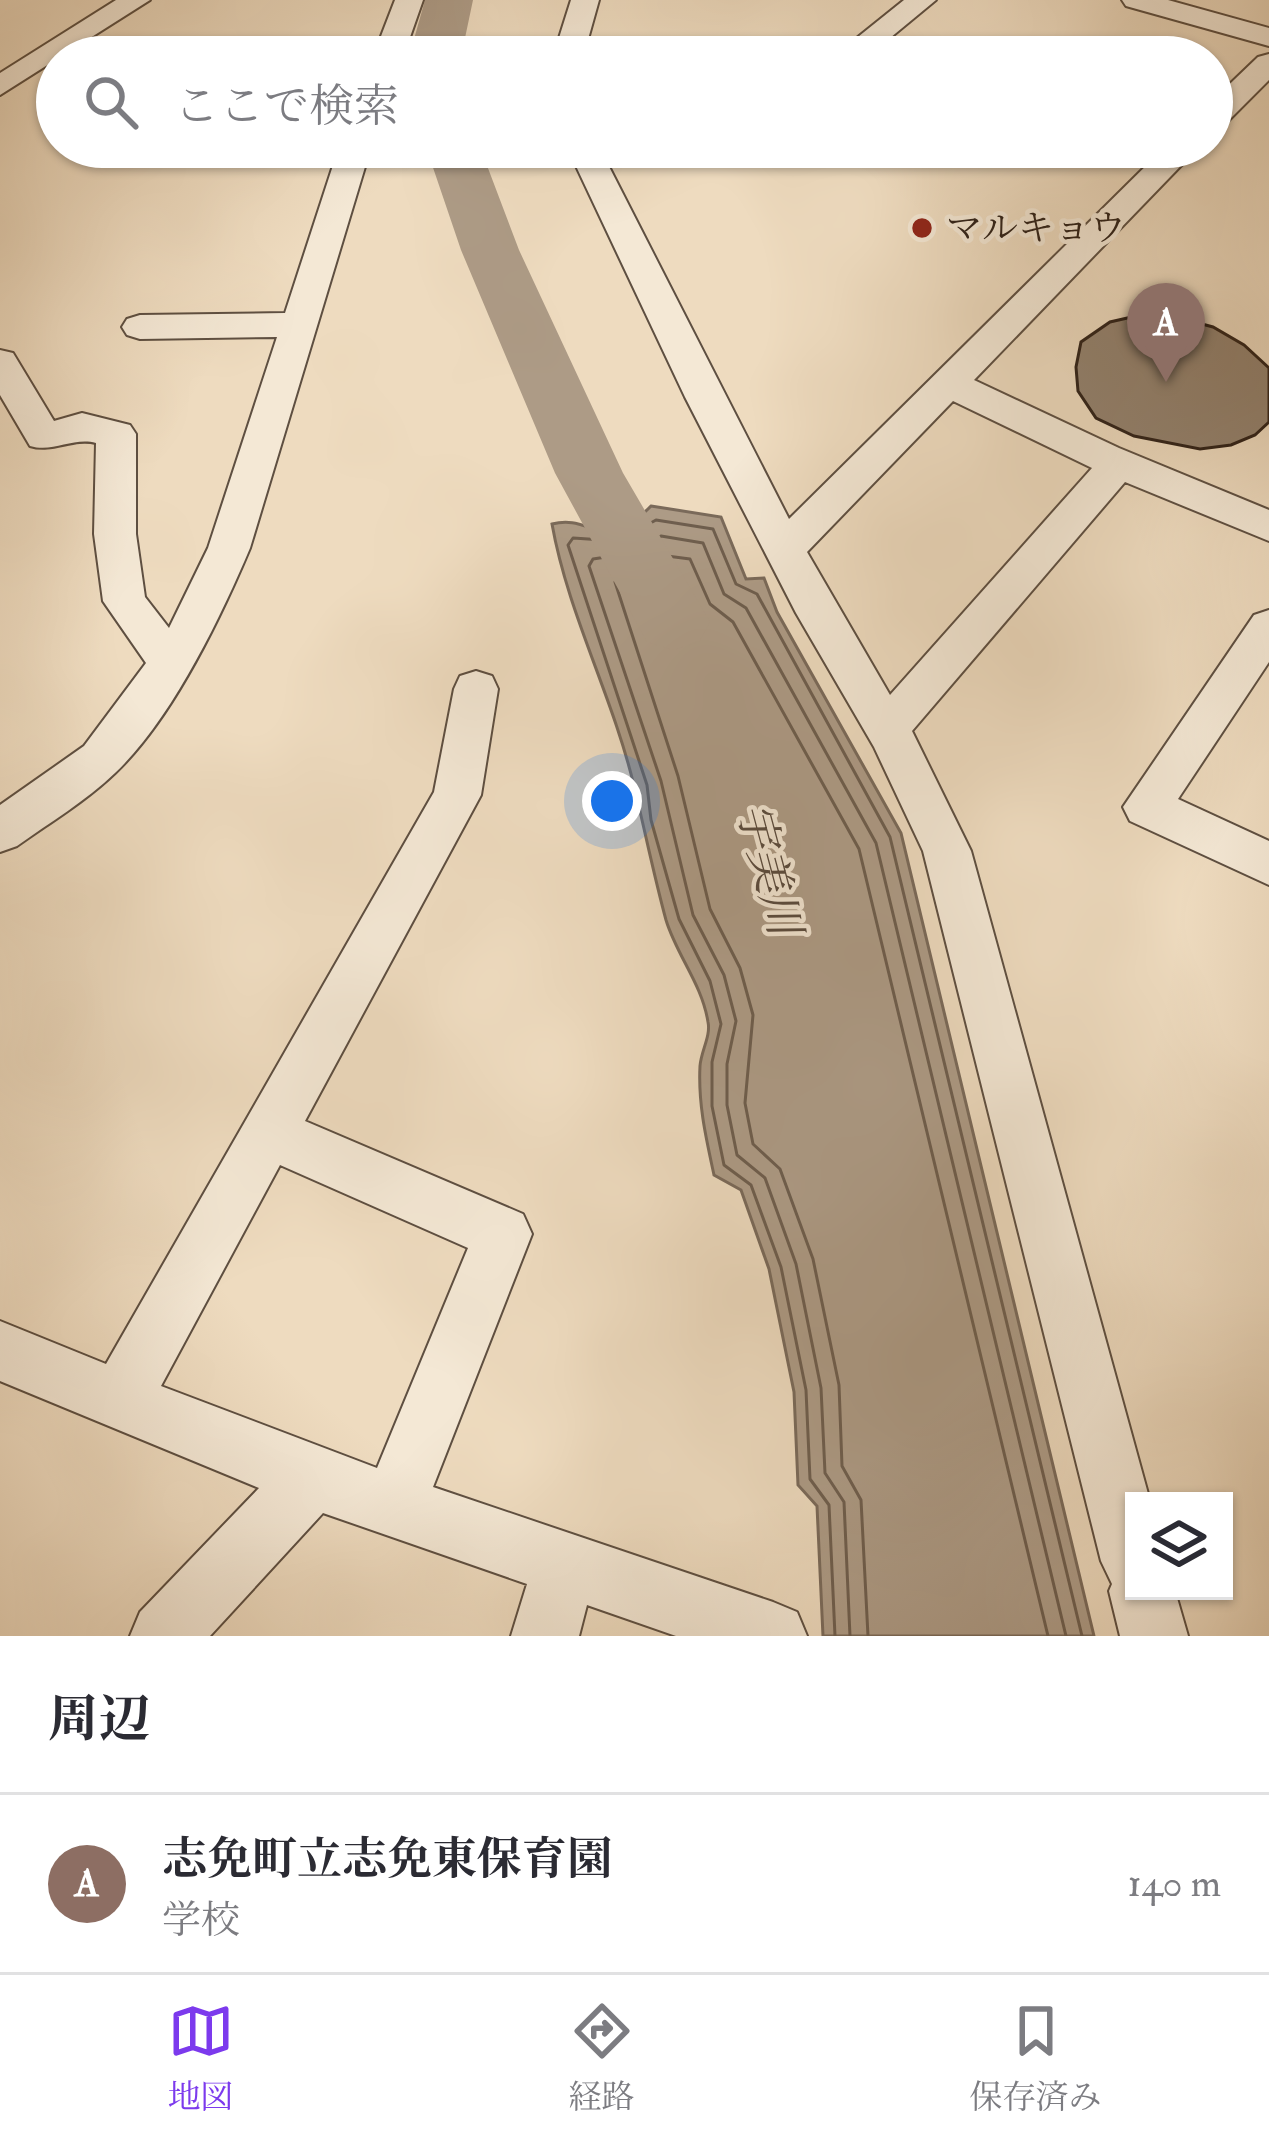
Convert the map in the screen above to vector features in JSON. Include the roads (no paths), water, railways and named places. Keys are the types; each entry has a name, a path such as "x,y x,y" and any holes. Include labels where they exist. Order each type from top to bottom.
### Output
{"street":[{"path":"79,36 136,0"},
{"path":"396,36 409,0"},
{"path":"574,36 585,0"},
{"path":"875,36 922,0"},
{"path":"1136,0 1269,37"},
{"path":"1233,98 1269,62"},
{"path":"0,86 36,63"},
{"path":"0,832 100,759 201,612 229,548 348,168"},
{"path":"593,168 704,397 883,722 947,851 1125,1527"},
{"path":"784,549 1163,168"},
{"path":"140,327 296,325"},
{"path":"0,362 44,437 82,426 116,434 115,534 124,601 170,662"},
{"path":"945,382 1118,464 1269,526"},
{"path":"883,722 898,718 1118,464"},
{"path":"1269,627 1147,807 1269,864"},
{"path":"119,1401 457,795 476,689"},
{"path":"268,1133 503,1234 394,1506"},
{"path":"0,1351 312,1478 772,1636"},
{"path":"164,1636 312,1478"},
{"path":"544,1636 566,1565"},
{"path":"1144,1600 1154,1636"}],"water":[{"path":"651,506 721,517 746,579 764,578 777,612 901,833 1094,1636 823,1636 817,1506 798,1485 794,1392 769,1269 741,1190 714,1175 700,1094 700,1066 709,1027 705,1008 666,920 625,753 569,590 552,524 620,529"}],"waterway":[{"name":"宇美川","path":"440,36 449,0"},
{"name":"宇美川","path":"461,168 490,250 589,473 673,622"}],"place":[{"name":"マルキョウ","path":"922,228"},
{"name":"志免町立志免東保育園","path":"1166,382"}]}
